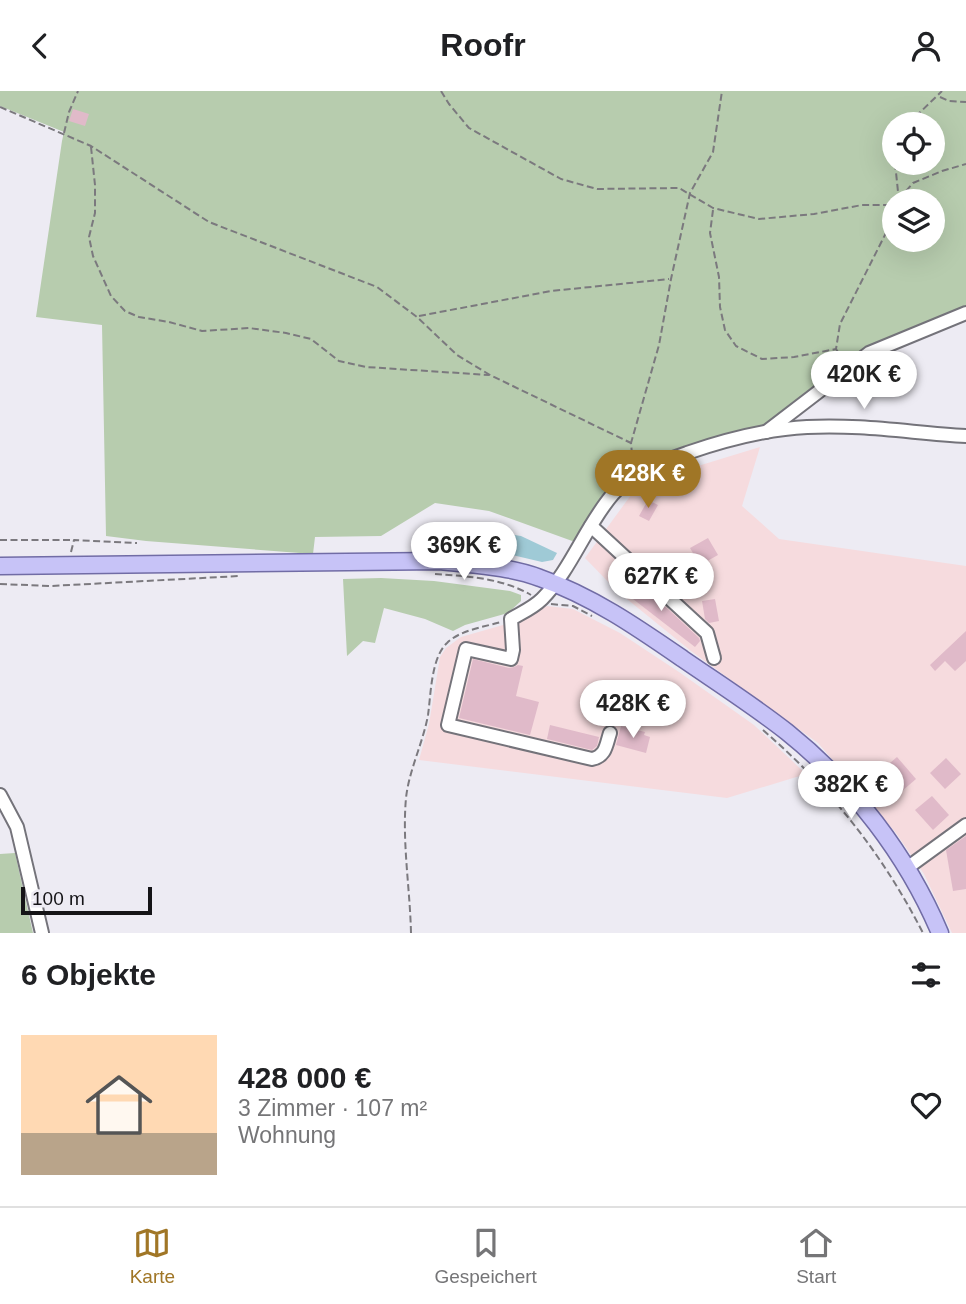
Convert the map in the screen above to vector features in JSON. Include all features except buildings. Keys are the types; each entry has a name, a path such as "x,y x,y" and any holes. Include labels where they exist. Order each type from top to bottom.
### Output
{"main road":[{"path":"0,566 440,561 537,576 615,614 788,733 835,775 888,838 928,905 940,933"}],"street":[{"path":"765,433 869,353 966,313"},
{"path":"610,733 604,753 599,758 592,759 448,725 466,649 511,659 511,619 540,601 556,584 611,496 622,485 670,460 706,447 765,433 806,427 896,429 966,436"},
{"path":"591,526 707,633 714,658"},
{"path":"0,795 17,827 41,933"},
{"path":"906,868 966,825"}],"path":[{"path":"63,134 78,91"},
{"path":"441,91 469,128 561,179 597,189 679,188 713,208 759,219 862,205 882,205"},
{"path":"633,477 631,443 659,345 690,193 713,152 722,91"},
{"path":"921,112 942,91"},
{"path":"938,96 948,101 966,102"},
{"path":"0,107 91,146 209,222 377,287 417,317 457,355 490,375 631,443"},
{"path":"91,146 95,213 89,237 93,256 111,296 125,311 139,317 169,321 202,331 249,328 286,333 311,339 339,361 366,367 490,375"},
{"path":"908,189 913,183 966,164"},
{"path":"713,208 710,233 719,277 720,307 725,330 736,346 762,359 794,357 835,349"},
{"path":"849,367 835,349 840,324 882,241"},
{"path":"417,317 551,291 671,279"},
{"path":"0,540 137,543"},
{"path":"69,566 74,540"},
{"path":"427,574 499,582 518,587 540,601 573,606 597,618"},
{"path":"0,584 64,586 239,576"},
{"path":"411,933 405,838 406,798 427,720 439,653 445,644 454,638 511,619"},
{"path":"762,729 788,751 850,818 885,866 923,933"}],"shaded area":[{"path":"760,447 742,506 779,539 966,566 966,933 952,933 924,874 896,833 818,743 691,651 617,591 585,558 639,484"},
{"path":"547,606 573,609 620,633 754,725 805,773 727,798 419,760 429,724 440,657 446,648 461,637 521,620"}],"green space":[{"path":"0,91 966,91 966,309 866,352 756,433 645,467 575,542 489,511 435,503 381,536 315,537 313,554 106,536 102,325 36,317 64,132 0,106"},
{"path":"343,579 434,581 510,591 521,595 521,601 508,613 453,631 425,619 384,608 375,643 363,641 347,656"},
{"path":"15,853 33,933 0,933 0,854"}],"water":[{"path":"469,528 521,536 557,553 553,560 542,562 461,543"}]}
